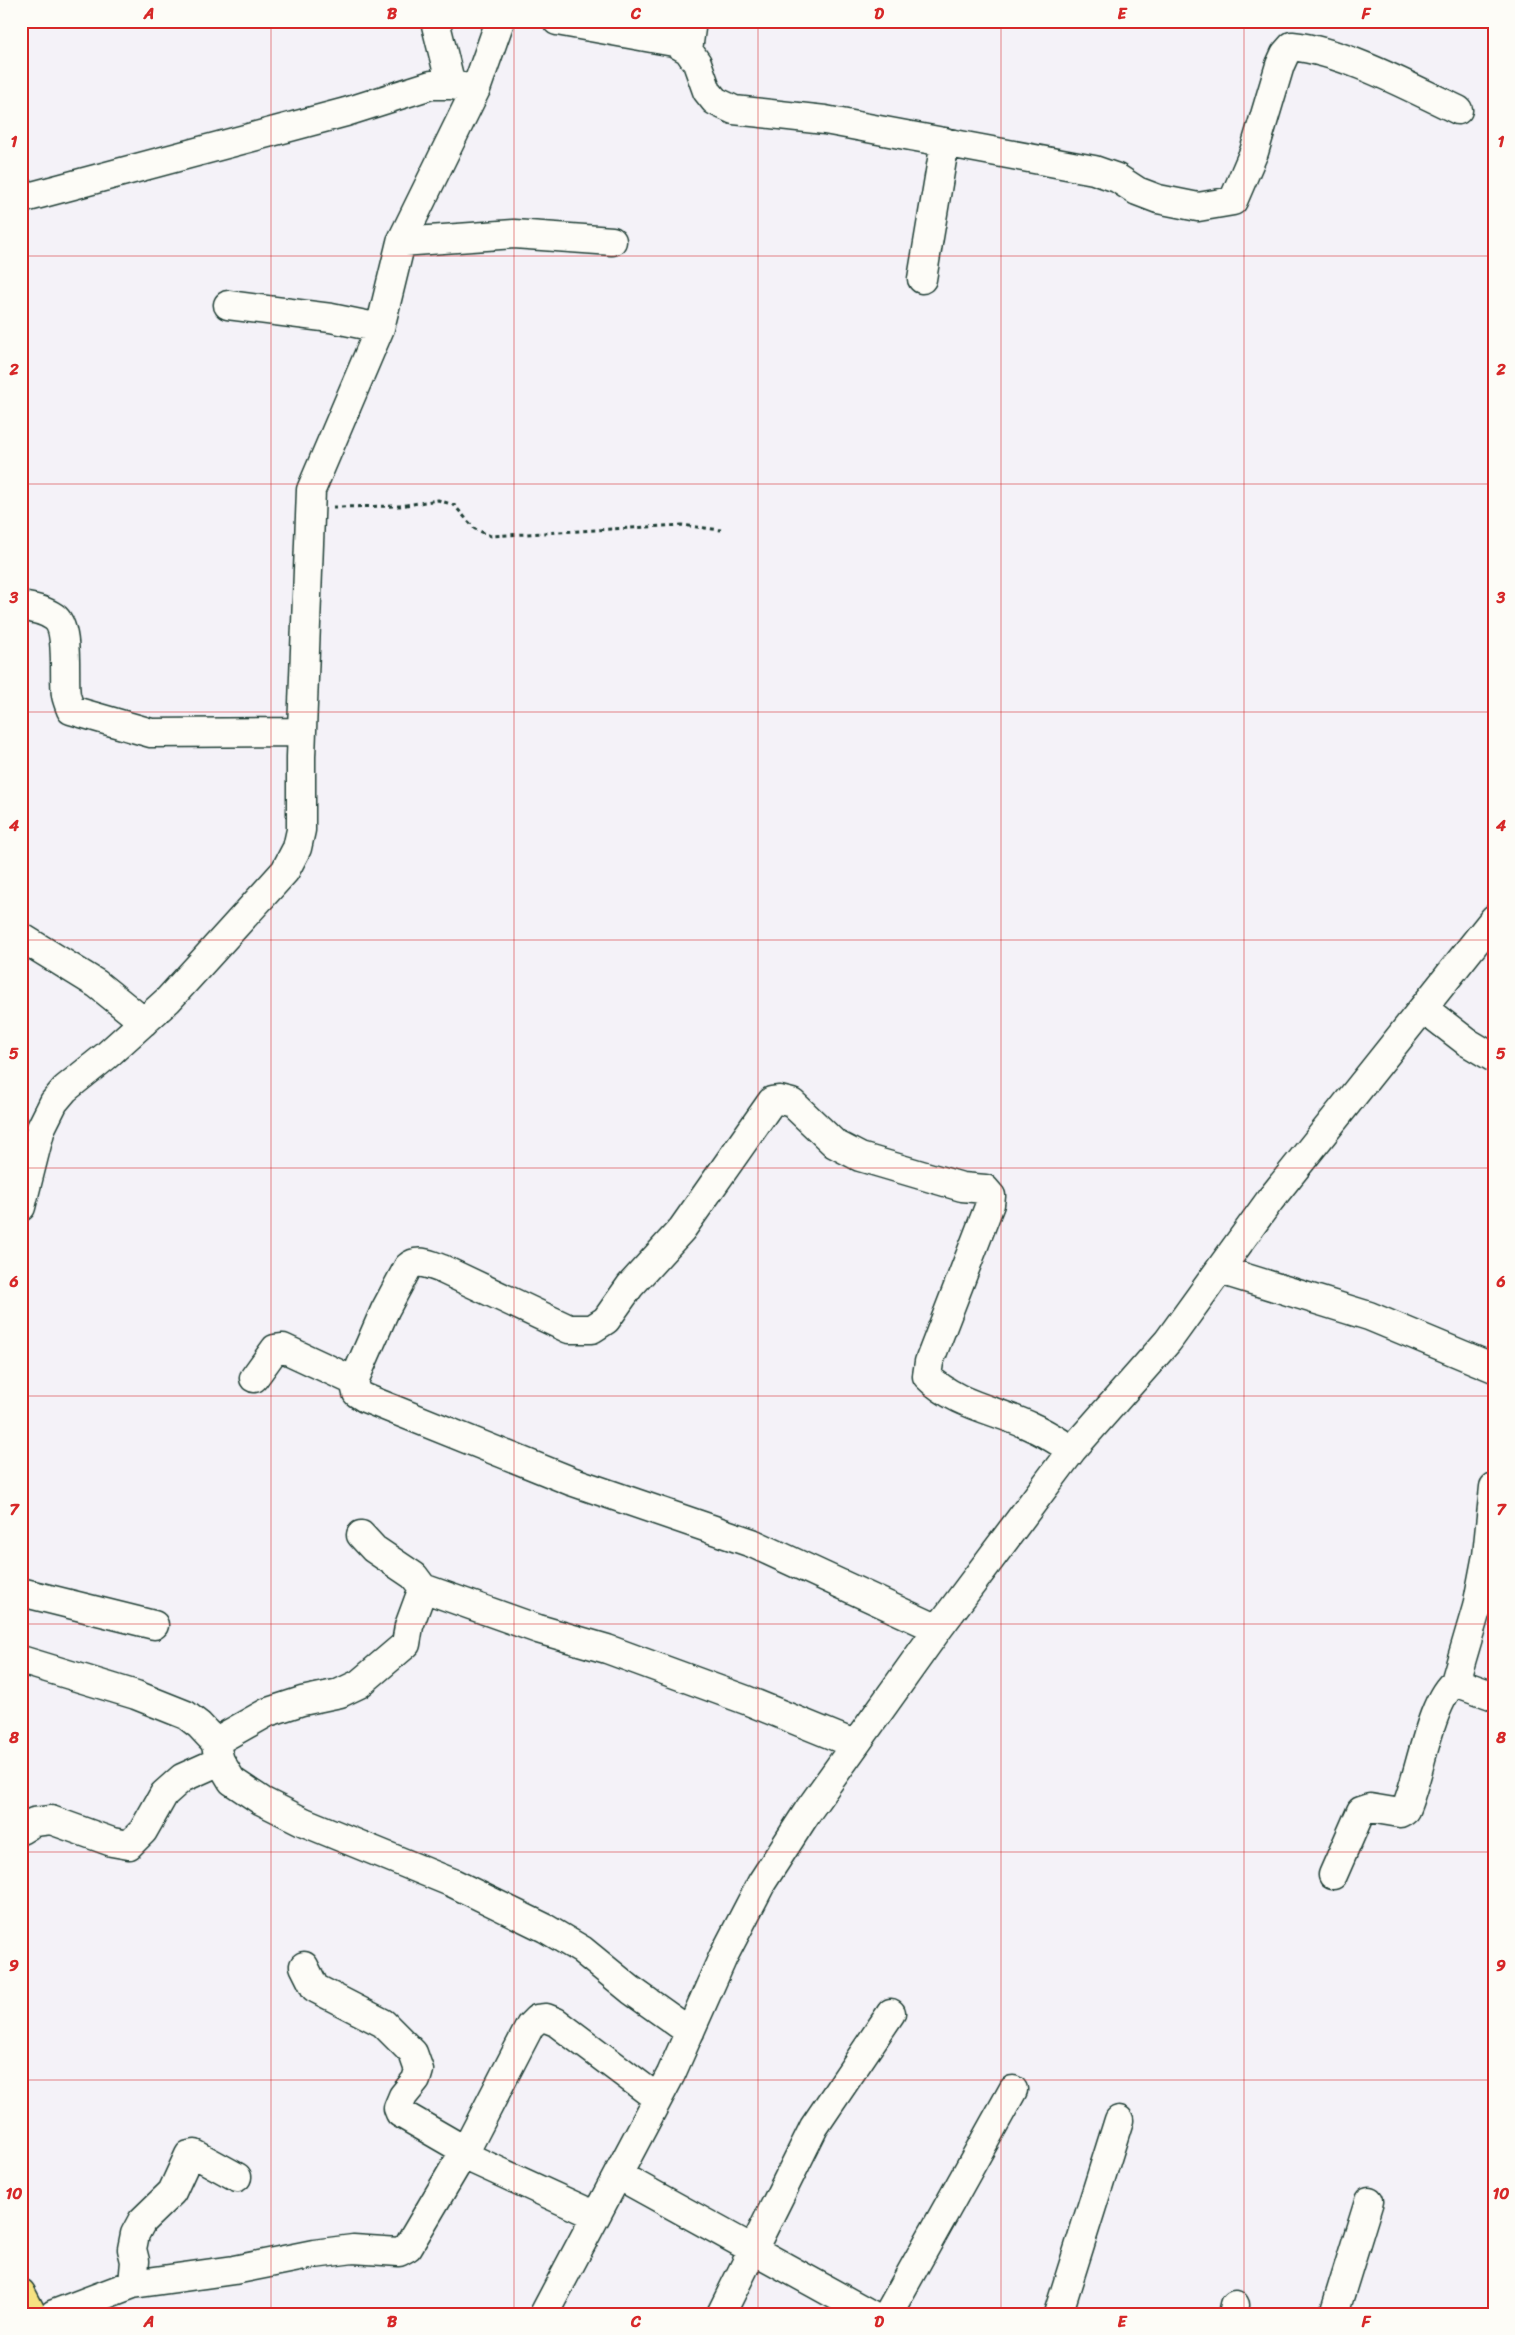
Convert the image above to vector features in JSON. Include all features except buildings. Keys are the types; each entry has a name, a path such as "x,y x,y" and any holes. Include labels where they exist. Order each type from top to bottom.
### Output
{"highway":[{"path":"21,2293 32,2314"}],"street":[{"path":"435,21 463,87"},
{"path":"21,1207 41,1128 54,1102 65,1089 168,1000 285,871 297,848 301,830 302,732 311,490 380,328 401,242 463,87 500,21"},
{"path":"557,21 674,42 688,50 697,63 707,91 715,101 734,110 826,120 1094,170 1117,178 1137,191 1158,199 1198,207 1233,201 1254,152 1280,65 1285,54 1292,46 1348,61 1375,71 1458,110"},
{"path":"688,50 692,21"},
{"path":"21,199 346,112 431,85 463,87"},
{"path":"922,278 945,142"},
{"path":"401,242 514,234 612,241"},
{"path":"228,305 332,318 380,328"},
{"path":"21,606 40,609 56,618 61,629 66,665 66,695 71,710 151,733 302,732"},
{"path":"544,2314 594,2215 618,2175 671,2074 723,1957 762,1882 854,1744 1072,1450 1168,1341 1270,1200 1494,919"},
{"path":"21,937 90,980 144,1022"},
{"path":"1423,1008 1467,1042 1494,1058"},
{"path":"938,1629 752,1543 571,1481 374,1402 357,1393 354,1381 385,1310 408,1267 412,1262 422,1262 442,1269 570,1329 592,1329 606,1320 630,1286 682,1229 772,1101 780,1100 792,1103 835,1144 860,1157 962,1187 985,1189 991,1196 990,1204 929,1362 927,1376 936,1386 962,1400 1032,1427 1072,1450"},
{"path":"1220,1270 1370,1316 1494,1368"},
{"path":"254,1378 275,1349 283,1348 354,1381"},
{"path":"1333,1875 1361,1811 1370,1808 1400,1813 1405,1810 1431,1726 1447,1689 1455,1682 1478,1607 1487,1555 1494,1487"},
{"path":"361,1534 374,1548 414,1576 423,1588 521,1623 608,1649 746,1700 854,1744"},
{"path":"21,1830 34,1822 51,1820 112,1842 129,1845 143,1831 164,1794 268,1712 302,1701 340,1693 352,1687 386,1661 407,1640 409,1626 423,1588"},
{"path":"21,1592 154,1625"},
{"path":"21,1660 174,1709 199,1725 217,1751 232,1781 262,1801 304,1822 452,1883 545,1928 582,1950 631,1990 690,2032"},
{"path":"1455,1682 1494,1696"},
{"path":"304,1966 315,1988 383,2023 413,2053 419,2070 416,2080 403,2096 398,2108 400,2113 463,2152 594,2215"},
{"path":"721,2314 814,2127 892,2013"},
{"path":"54,2314 133,2284 234,2270 353,2249 399,2252 408,2247 415,2239 530,2026 537,2019 546,2018 556,2022 657,2098"},
{"path":"888,2314 1012,2090"},
{"path":"1058,2314 1120,2120"},
{"path":"133,2284 135,2261 132,2249 135,2234 142,2221 172,2192 189,2155 195,2154 237,2177"},
{"path":"618,2175 870,2314"},
{"path":"1334,2314 1369,2201"}],"path":[{"path":"310,507 400,506 438,500 454,505 475,529 490,536 682,525 721,530"}]}
